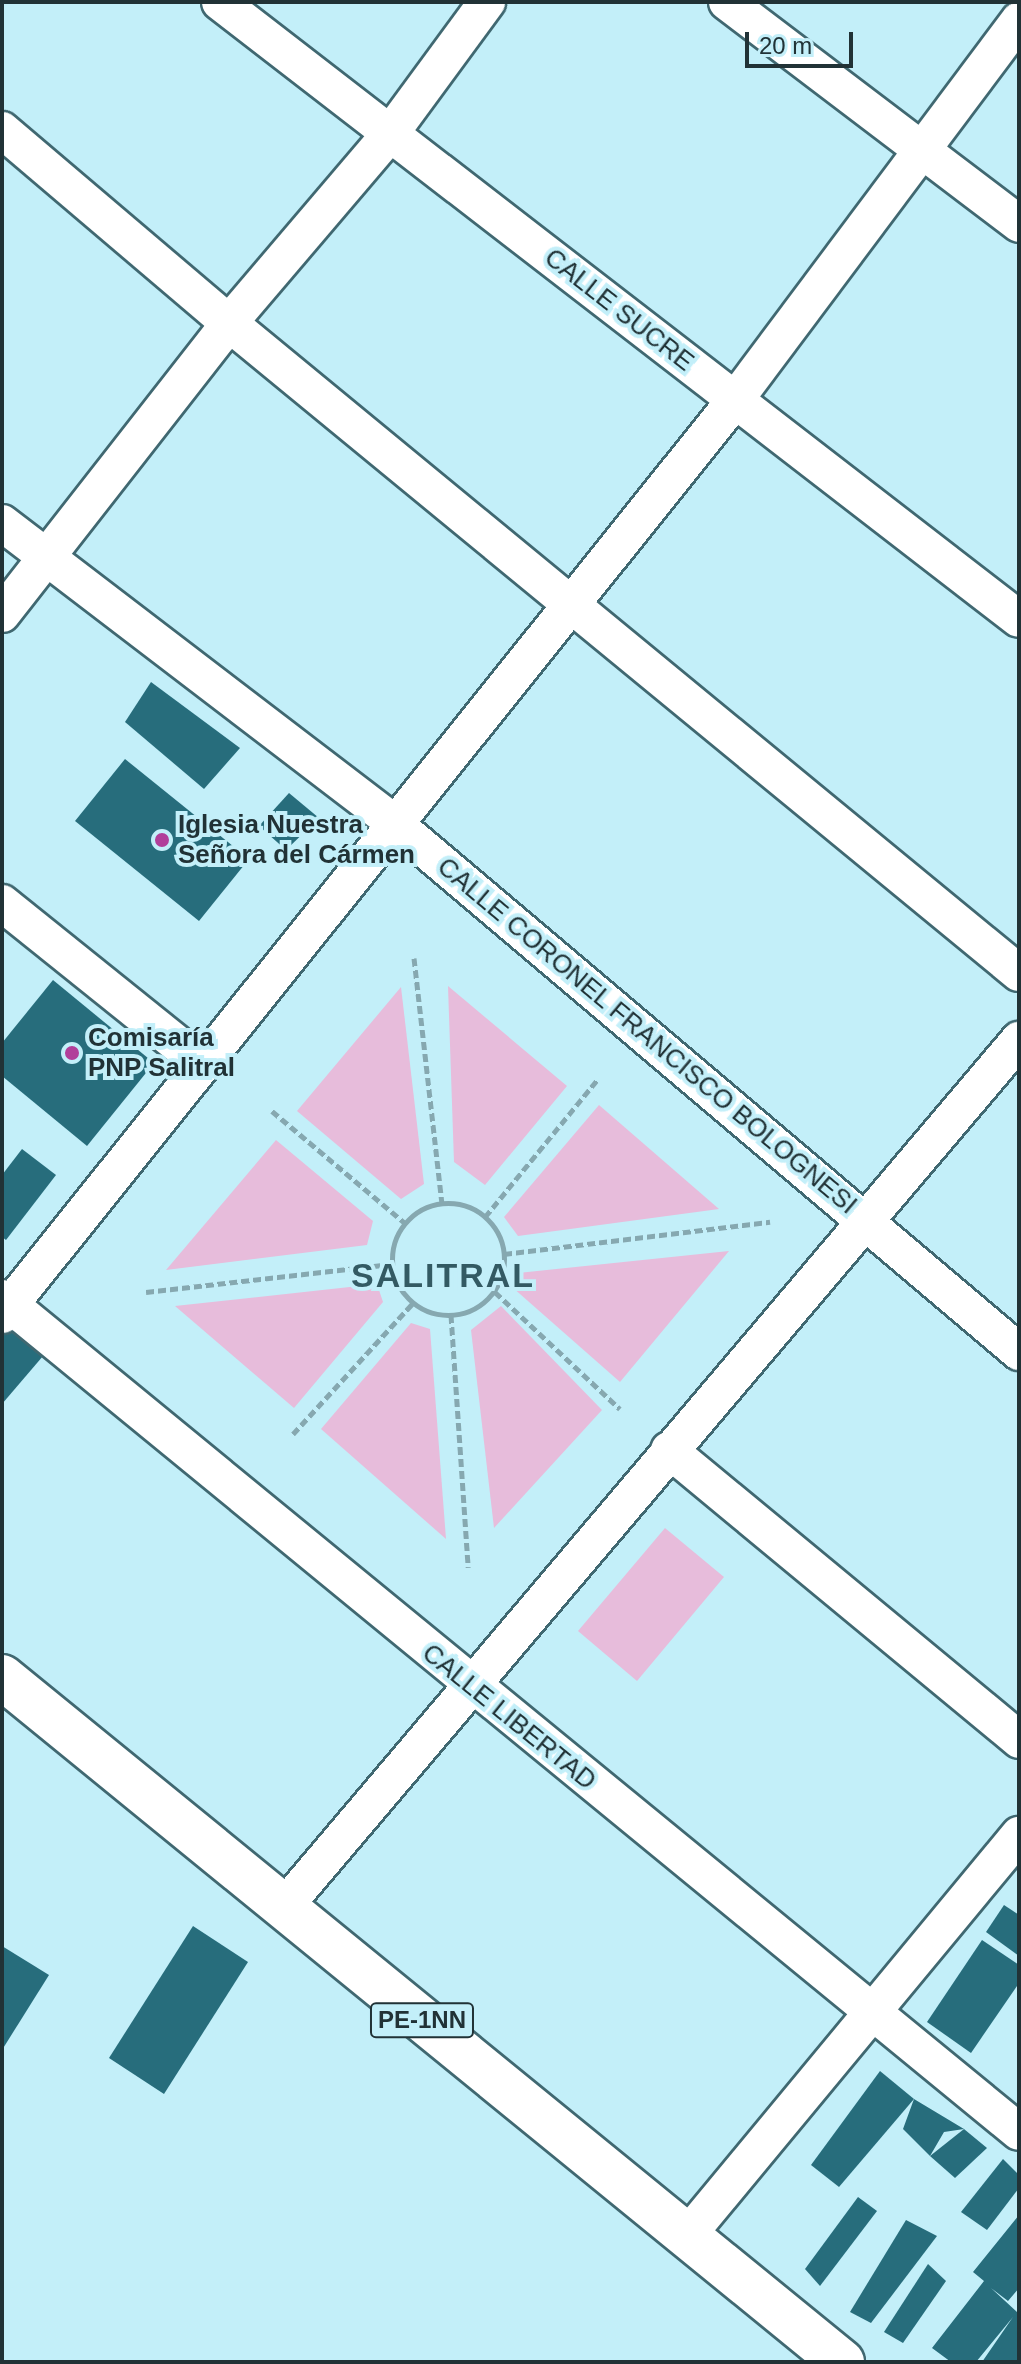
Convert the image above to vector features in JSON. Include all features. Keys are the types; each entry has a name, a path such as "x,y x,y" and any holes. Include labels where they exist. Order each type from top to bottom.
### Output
{"highway":[{"name":"PE-1NN","path":"2,1677 842,2362"}],"street":[{"name":"CALLE SUCRE","path":"220,2 1019,619"},
{"path":"2,614 229,323 390,134 487,2"},
{"path":"727,2 926,149 1019,224"},
{"path":"5,1306 573,606 735,400 926,149 1019,20"},
{"path":"2,130 229,323 1019,973"},
{"name":"CALLE CORONEL FRANCISCO BOLOGNESI","path":"2,523 45,559 394,823 1019,1352"},
{"path":"2,903 202,1064"},
{"path":"284,1907 863,1219 1019,1040"},
{"name":"CALLE LIBERTAD","path":"5,1306 1019,2132"},
{"path":"669,1450 1019,1740"},
{"path":"687,2236 1019,1835"}],"path":[{"path":"414,958 442,1203"},
{"path":"485,1217 598,1079"},
{"path":"272,1111 405,1223"},
{"path":"442,1203 460,1204 485,1217 500,1237 504,1254 495,1292 480,1306 451,1315 424,1311 413,1303 397,1283 391,1264 392,1246 405,1223 425,1207 442,1203"},
{"path":"504,1254 770,1222"},
{"path":"146,1292 391,1264"},
{"path":"495,1292 620,1409"},
{"path":"293,1434 413,1303"},
{"path":"451,1315 468,1567"}],"shaded area":[{"path":"448,986 567,1086 485,1185 454,1162"},
{"path":"401,987 424,1184 401,1199 297,1111"},
{"path":"599,1105 719,1209 518,1236 504,1217"},
{"path":"276,1140 373,1221 367,1245 166,1270"},
{"path":"729,1251 620,1382 512,1287 518,1273"},
{"path":"377,1284 383,1302 294,1408 175,1306"},
{"path":"501,1306 602,1410 494,1528 471,1330"},
{"path":"411,1323 430,1329 446,1539 321,1429"},
{"path":"665,1528 724,1577 637,1681 578,1631"}],"building":[{"path":"151,682 240,748 204,789 125,722"},
{"name":"Iglesia Nuestra Señora del Cármen","path":"125,759 249,859 199,921 75,821"},
{"path":"289,793 319,818 286,850 259,826"},
{"name":"Comisaría PNP Salitral","path":"53,980 154,1063 87,1146 2,1076 2,1043"},
{"path":"22,1149 56,1175 6,1240 2,1237 2,1175"},
{"path":"12,1317 49,1349 2,1404 2,1329"},
{"path":"1004,1905 1019,1915 1019,1956 986,1932"},
{"path":"193,1926 248,1962 164,2094 109,2058"},
{"path":"982,1940 1019,1965 1019,1983 971,2053 927,2022"},
{"path":"2,1946 49,1975 2,2050"},
{"path":"880,2071 914,2099 839,2187 811,2165"},
{"path":"914,2099 964,2129 944,2132 930,2156 903,2129"},
{"path":"964,2129 987,2148 955,2178 930,2156"},
{"path":"1003,2159 1019,2175 1019,2188 987,2230 961,2212"},
{"path":"858,2197 877,2211 820,2286 805,2269"},
{"path":"1019,2215 1019,2288 1008,2301 991,2288 1017,2312 1019,2362 982,2362 1013,2317 976,2362 951,2362 932,2348 984,2281 973,2272"},
{"path":"906,2220 937,2236 871,2323 850,2312"},
{"path":"928,2264 946,2281 903,2343 884,2332"}],"place":[{"name":"Iglesia Nuestra Señora del Cármen","path":"162,840"},
{"name":"Comisaría PNP Salitral","path":"72,1053"}],"district":[{"name":"SALITRAL","path":"443,1276"}]}
